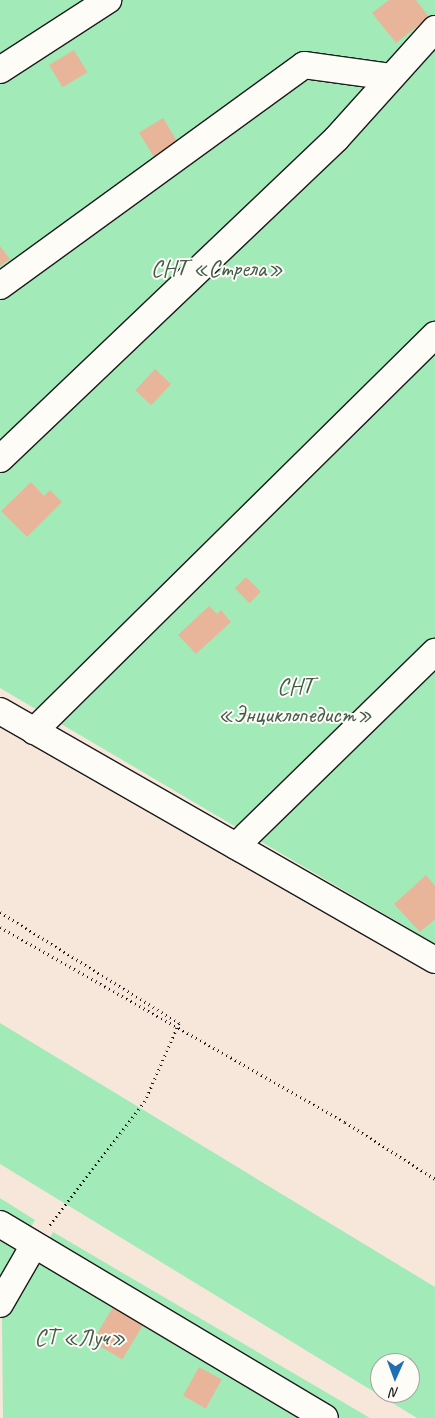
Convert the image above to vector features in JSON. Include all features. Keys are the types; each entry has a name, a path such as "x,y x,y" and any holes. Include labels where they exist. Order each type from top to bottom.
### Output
{"street":[{"path":"0,70 108,0"},
{"path":"0,459 336,139 435,28"},
{"path":"0,286 304,65 390,77"},
{"path":"34,731 435,335"},
{"path":"236,846 435,652"},
{"path":"0,711 434,957"},
{"path":"0,1224 325,1418"},
{"path":"0,1304 34,1245"}],"path":[{"path":"0,912 179,1023 145,1100 34,1245"},
{"path":"0,927 345,1122 435,1179"}],"green space":[{"name":"СНТ «Стрела»","path":"0,0 435,0 435,944 0,688"},
{"path":"0,1023 435,1287 435,1418 417,1418 392,1403 420,1403 420,1353 370,1353 370,1389 0,1164"},
{"path":"0,1198 35,1220 0,1279"},
{"name":"СТ «Луч»","path":"53,1232 370,1418 3,1418 2,1317"}],"building":[{"path":"389,0 416,0 429,17 396,43 372,13"},
{"path":"74,50 87,72 63,87 49,65"},
{"path":"163,118 178,143 154,157 139,132"},
{"path":"0,246 10,259 0,266"},
{"path":"155,369 171,384 151,405 135,390"},
{"path":"31,482 44,496 50,490 62,502 27,537 1,511"},
{"path":"246,577 261,592 250,603 235,588"},
{"path":"209,606 217,614 221,610 231,622 196,654 178,635"},
{"path":"426,875 435,886 435,919 420,932 394,904"},
{"path":"116,1302 146,1320 122,1359 92,1341"},
{"path":"199,1367 222,1380 206,1408 183,1396"}],"park label":[{"name":"СНТ «Энциклопедист»","path":"295,701"}]}
